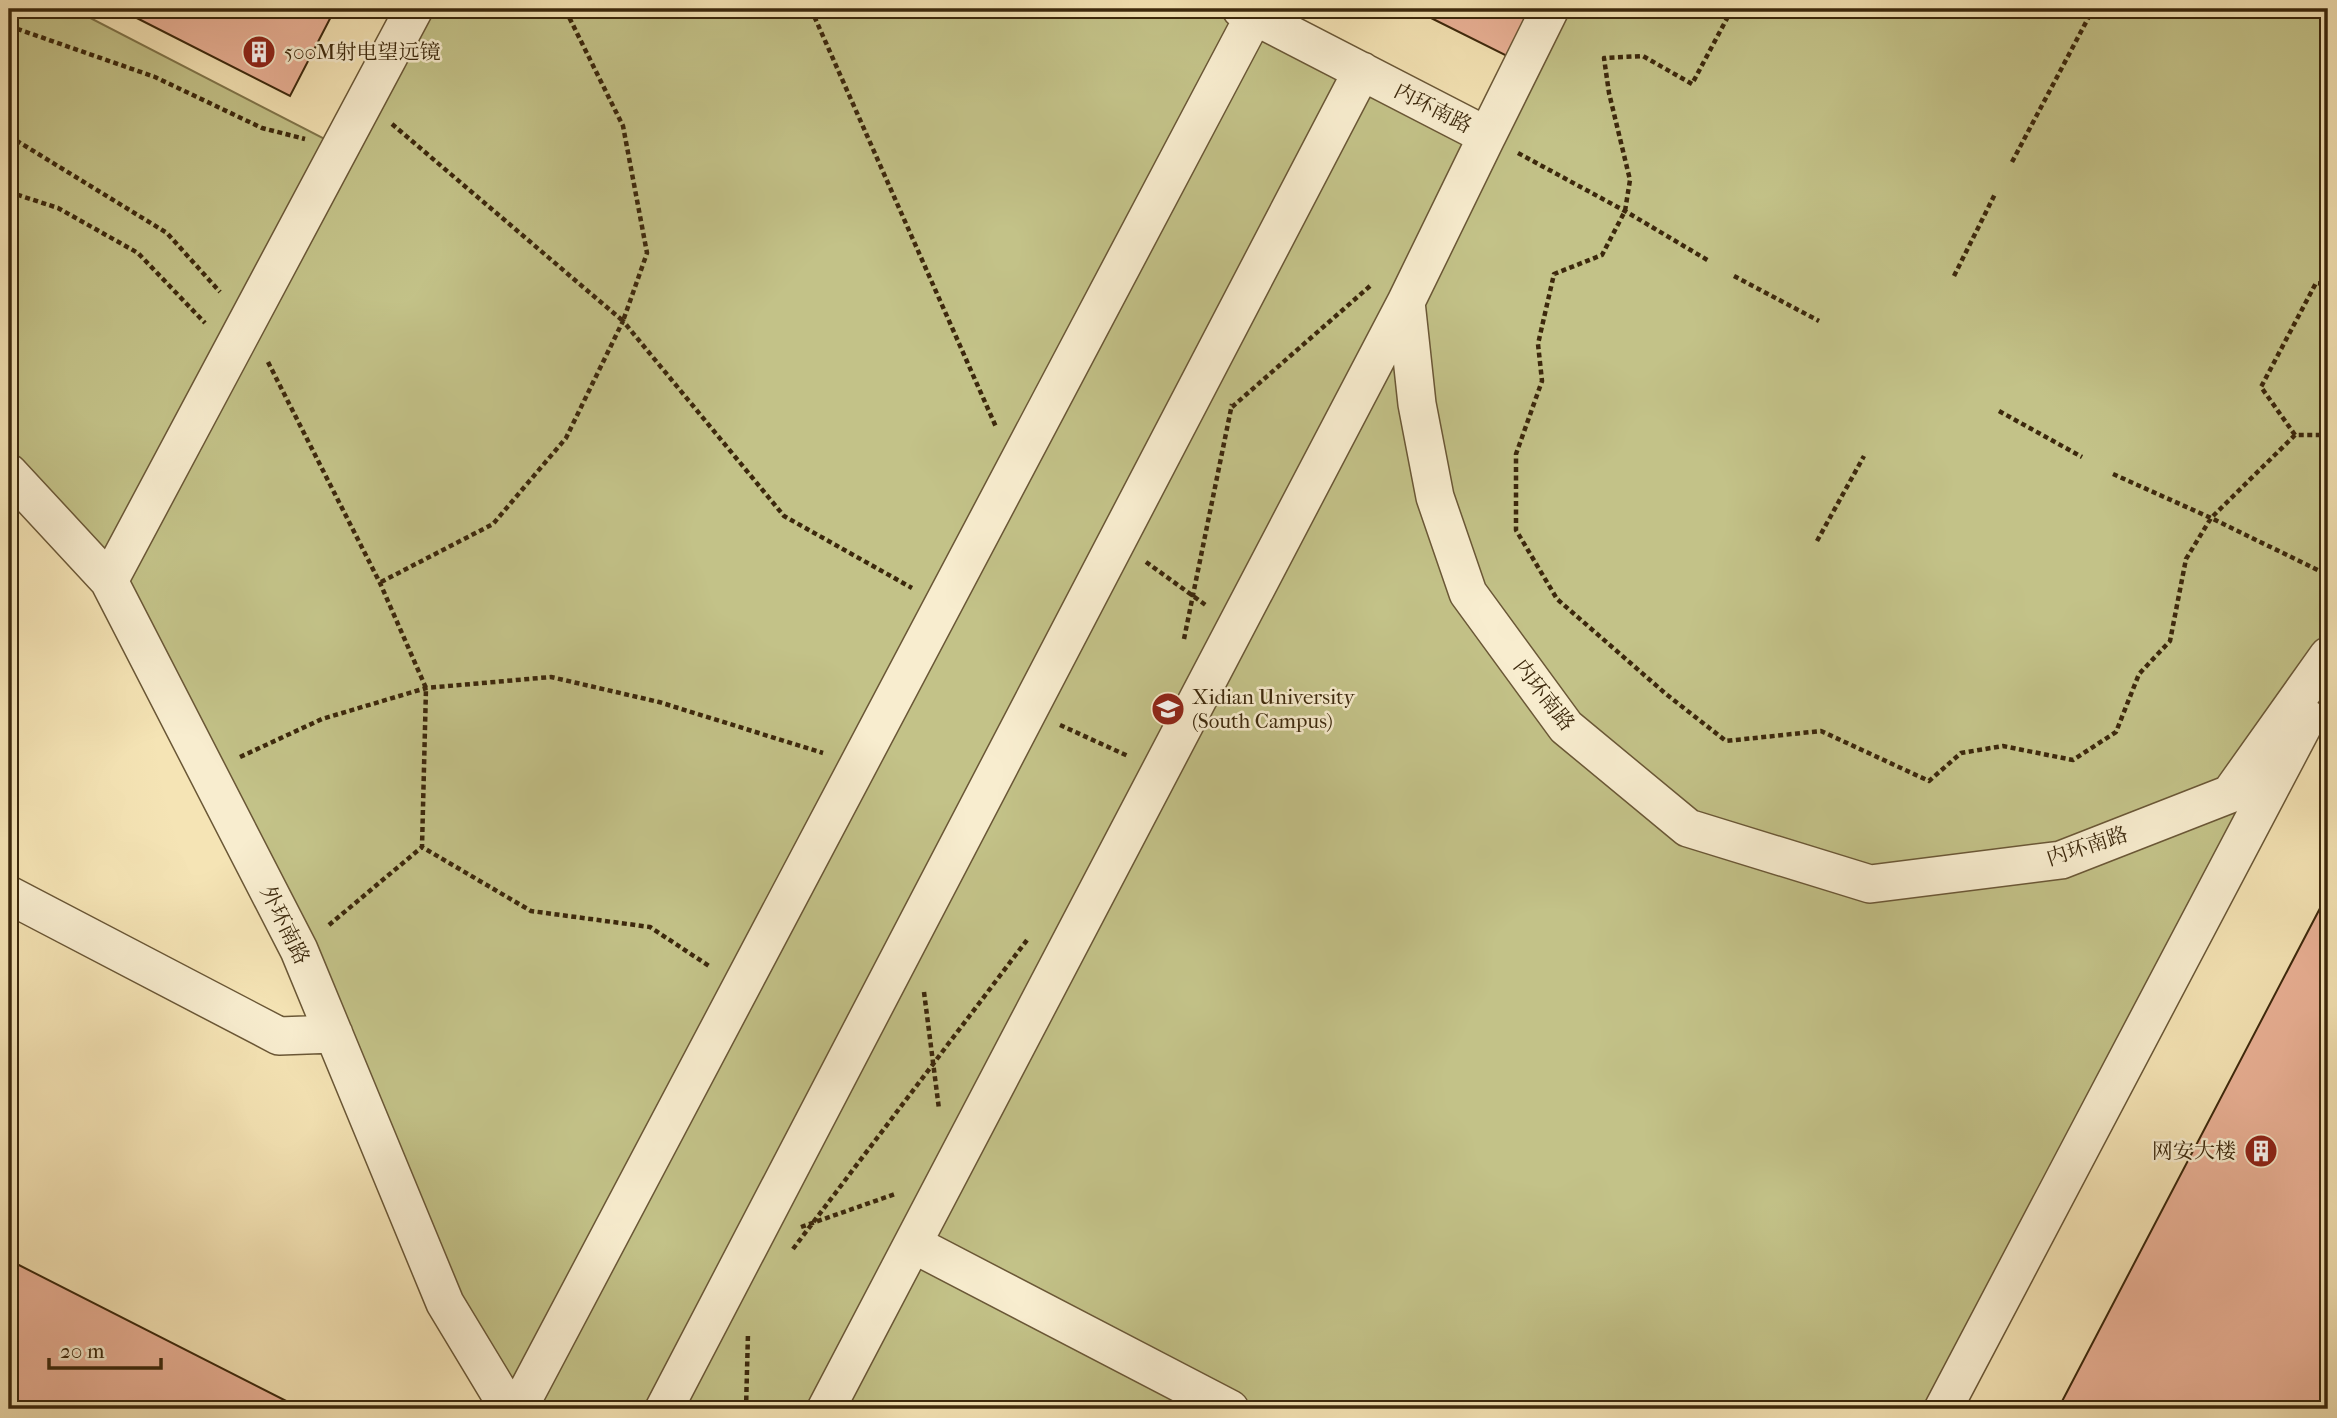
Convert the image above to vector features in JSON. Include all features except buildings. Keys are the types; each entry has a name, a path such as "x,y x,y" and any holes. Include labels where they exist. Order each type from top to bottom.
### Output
{"lane":[{"path":"109,581 414,9"},
{"path":"1488,136 1550,9"},
{"path":"518,1409 943,606 1248,12"},
{"name":"内环南路","path":"1248,12 1488,136 1406,302 1417,404 1435,497 1468,593 1566,727 1688,828 1870,884 2061,860 2230,794 2328,656"},
{"path":"664,1409 1362,71"},
{"path":"826,1409 1406,302"},
{"name":"外环南路","path":"9,473 109,581 299,950 445,1303 509,1409"},
{"path":"1943,1409 2328,677"},
{"path":"9,895 279,1036 334,1034"},
{"path":"913,1244 1230,1409"}],"path":[{"path":"380,583 493,524 566,438 623,321 647,253 623,126 568,15 559,9"},
{"path":"811,9 1014,470"},
{"path":"1732,9 1692,84 1643,56 1604,58 1609,93 1629,180 1625,211 1602,255 1554,274 1538,344 1542,382 1516,454 1516,530 1558,599 1665,694 1726,741 1821,730 1929,781 1961,753 2003,746 2073,760 2116,732 2139,674 2170,641 2186,559 2211,518 2295,435 2328,435"},
{"path":"2012,162 2093,9"},
{"path":"2284,9 2328,17"},
{"path":"9,26 155,77 262,128 340,148"},
{"path":"365,101 623,321 785,516 943,606"},
{"path":"9,136 167,233 240,336 380,583 426,688 422,848 299,950"},
{"path":"1488,136 1625,211 1709,261"},
{"path":"9,192 58,208 138,253 240,336"},
{"path":"1954,276 1995,194"},
{"path":"1734,276 1819,321"},
{"path":"1222,416 1379,278"},
{"path":"2295,435 2262,387 2316,283 2328,284"},
{"path":"1182,649 1234,395"},
{"path":"1999,411 2082,457"},
{"path":"1817,541 1864,456"},
{"path":"2113,474 2328,575"},
{"path":"1117,541 1235,628"},
{"path":"208,773 322,719 426,688 551,677 659,702 859,765"},
{"path":"1029,710 1134,759"},
{"path":"422,848 531,911 650,927 741,987"},
{"path":"916,927 940,1112"},
{"path":"788,1255 1033,932"},
{"path":"751,1245 948,1176"},
{"path":"746,1409 748,1321"}],"shaded area":[{"name":"Xidian University (South Campus)","path":"9,9 73,9 340,147 414,9 1241,9 1487,136 1550,9 2328,9 2328,677 1943,1409 510,1409 109,581 9,473"}],"place":[{"name":"500M射电望远镜","path":"259,52"},
{"name":"Xidian University (South Campus)","path":"1168,709"},
{"name":"网安大楼","path":"2261,1151"}]}
